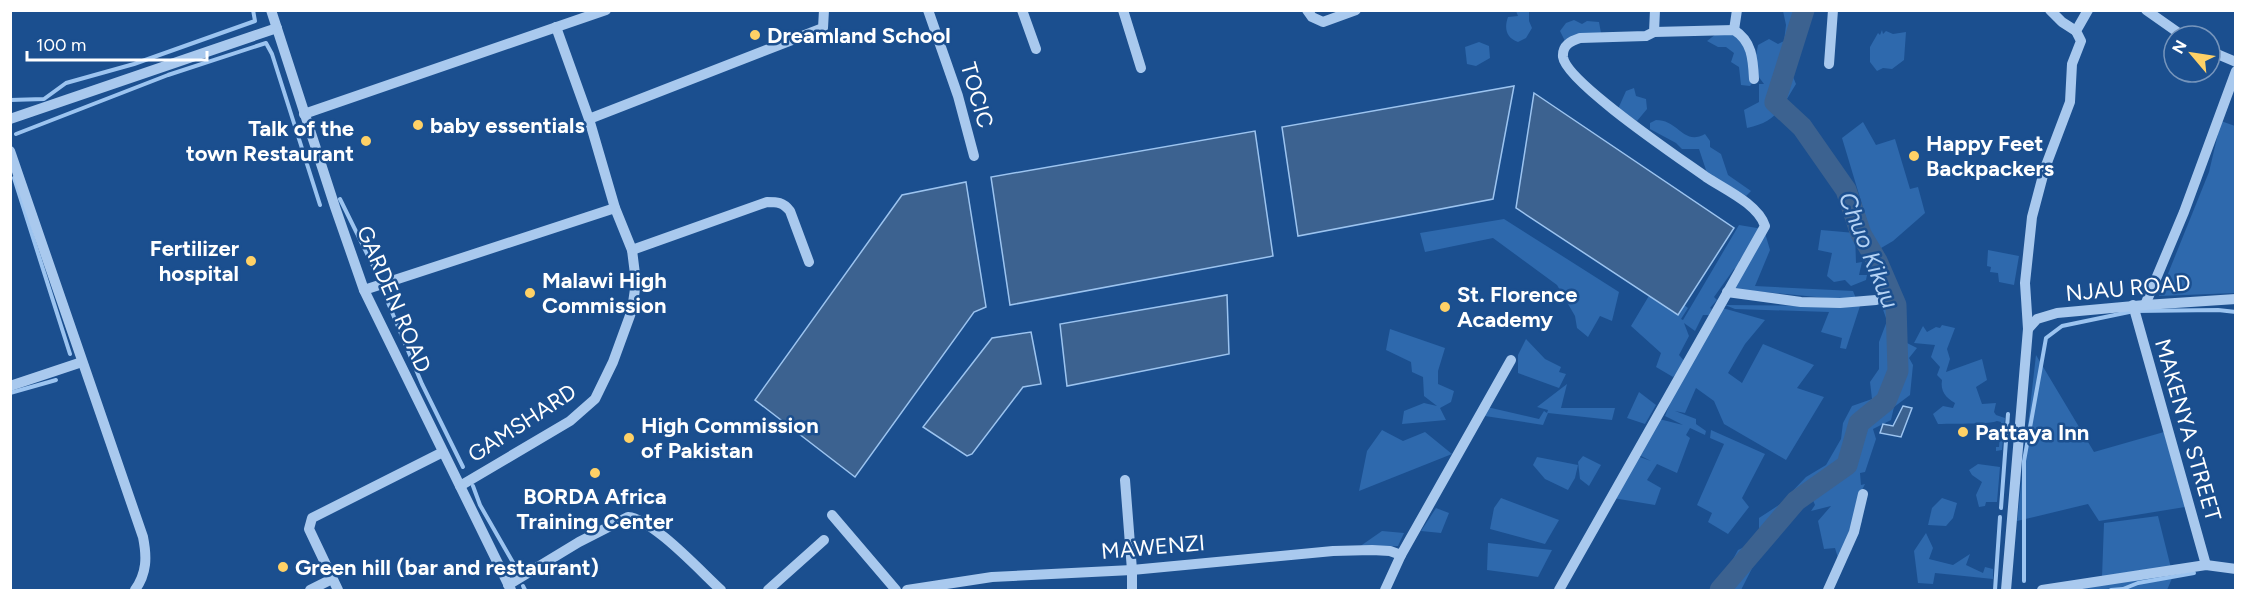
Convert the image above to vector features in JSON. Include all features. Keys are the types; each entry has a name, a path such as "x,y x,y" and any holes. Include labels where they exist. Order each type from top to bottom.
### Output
{"street":[{"name":"GARDEN ROAD","path":"271,10 364,290 509,588"},
{"path":"304,114 606,10"},
{"path":"589,119 823,28 824,10"},
{"name":"TOCIC","path":"928,10 958,96 974,156"},
{"path":"1022,10 1036,49"},
{"path":"1123,10 1141,68"},
{"path":"1307,10 1312,17 1323,22 1355,11"},
{"path":"1654,32 1655,10"},
{"path":"1734,30 1737,10"},
{"path":"1829,64 1833,10"},
{"path":"2006,591 2028,328 2025,283 2032,217 2045,168 2070,102 2072,64 2081,41 2076,31 2058,19 2050,10"},
{"path":"2076,31 2088,10"},
{"path":"2146,10 2166,24"},
{"name":"GAMSHARD","path":"460,486 570,421 595,399 616,354 632,310 636,282 632,250 615,208 589,119 556,27"},
{"path":"10,118 277,28"},
{"path":"1558,591 1765,226 1763,219 1750,206 1684,162 1584,85 1567,68 1563,56 1564,48 1569,42 1580,38 1646,36 1654,32 1734,30 1743,35 1749,45 1754,79"},
{"path":"2139,305 2184,212 2235,71"},
{"path":"10,151 143,537 147,555 144,573 135,591"},
{"path":"632,250 767,202 778,202 790,211 809,262"},
{"path":"364,290 615,208"},
{"path":"1727,292 1801,302 1840,303 1876,300"},
{"name":"NJAU ROAD","path":"2028,328 2037,320 2057,313 2235,299"},
{"name":"MAKENYA STREET","path":"2139,305 2206,565"},
{"path":"1385,591 1401,555 1511,360"},
{"path":"10,386 82,362"},
{"path":"338,591 309,529 312,518 443,452"},
{"path":"1125,480 1132,591"},
{"path":"1827,591 1854,532 1863,494"},
{"path":"832,515 896,591"},
{"path":"509,588 579,542 628,517 637,518 657,531 721,591"},
{"path":"768,591 824,540"},
{"name":"MAWENZI","path":"907,591 992,577 1132,570 1259,557 1356,550 1390,551 1401,555"},
{"path":"2042,591 2206,565 2235,568"},
{"path":"310,591 332,579"}],"shaded area":[{"path":"1516,11 1529,11 1532,28 1526,38 1518,42 1511,38 1506,29 1508,17 1518,16"},
{"path":"1783,11 1807,12 1804,28 1787,62 1796,84 1782,107 1772,118 1747,128 1744,110 1759,102 1759,84 1764,84 1758,76 1750,86 1741,85 1739,67 1731,62 1734,53 1726,47 1718,47 1707,41 1716,34 1736,33 1755,61 1758,45 1769,39 1778,44 1784,41 1786,25"},
{"path":"1574,20 1582,24 1587,21 1599,22 1601,33 1565,41 1560,31 1566,23"},
{"path":"1882,30 1883,34 1886,31 1893,34 1906,32 1904,60 1892,69 1883,68 1877,71 1870,62 1870,47"},
{"path":"1479,42 1489,46 1490,58 1476,66 1467,64 1465,47"},
{"path":"1514,86 1493,199 1298,236 1282,127"},
{"path":"1634,88 1636,96 1646,99 1647,109 1637,121 1618,109 1626,91"},
{"path":"1534,93 1734,228 1678,315 1516,208"},
{"path":"1656,120 1664,121 1691,137 1705,134 1710,141 1710,147 1721,154 1728,175 1751,191 1746,196 1707,173 1699,149 1682,149 1676,143 1650,129 1650,123"},
{"path":"2221,121 2235,126 2235,293 2159,296 2209,172"},
{"path":"1863,122 1876,145 1895,139 1910,189 1918,187 1925,213 1893,241 1876,251 1842,138"},
{"path":"1255,131 1273,256 1010,305 991,177"},
{"path":"966,182 986,307 974,312 855,477 755,400 902,195"},
{"path":"1504,219 1619,292 1612,321 1600,316 1588,337 1577,328 1575,316 1557,285 1493,238 1425,252 1420,233"},
{"path":"1739,225 1763,229 1739,261 1739,267 1734,269 1714,297 1717,300 1710,308 1712,309 1709,315 1703,315 1695,331 1684,323 1689,336 1679,355 1686,363 1719,307 1765,320 1745,344 1728,373 1742,383 1763,344 1814,365 1797,388 1824,397 1786,460 1724,424 1714,401 1696,388 1685,413 1675,411 1696,419 1696,424 1706,431 1705,435 1690,428 1686,435 1690,438 1677,473 1657,464 1647,480 1661,488 1655,505 1613,498 1634,455 1651,461 1635,453 1655,418 1683,425 1665,416 1685,365 1673,377 1656,367 1661,353 1631,326 1656,284 1688,308 1681,319 1683,320"},
{"path":"1821,230 1855,233 1856,263 1862,262 1859,275 1867,275 1866,280 1851,286 1845,280 1834,282 1827,276 1832,253 1818,250"},
{"path":"1765,233 1770,250 1755,286 1853,291 1857,301 1733,289"},
{"path":"1988,250 2019,256 2014,285 1999,282 1998,273 1990,272 1991,267 1987,266"},
{"path":"1227,295 1229,354 1067,386 1060,324"},
{"path":"1880,301 1894,310 1901,340 1917,348 1909,358 1913,365 1910,395 1894,407 1891,420 1873,429 1876,439 1865,472 1860,473 1861,485 1865,484 1856,502 1862,521 1855,537 1846,541 1852,550 1838,558 1835,548 1824,549 1818,521 1831,506 1811,511 1815,505 1812,498 1803,499 1797,505 1784,500 1806,477 1826,465 1841,439 1843,423 1852,406 1872,399 1870,382 1879,369 1879,342 1887,321"},
{"path":"1725,305 1860,306 1846,349 1840,348 1842,338 1821,332 1829,312 1735,309"},
{"path":"1942,325 1955,328 1947,349 1950,359 1946,372 1982,359 1987,380 1976,387 1982,404 1996,403 1994,412 2005,418 2002,450 1996,451 1996,447 1999,447 2001,422 1938,424 1933,414 1943,406 1953,408 1955,403 1944,394 1942,380 1937,375 1940,367 1931,357 1935,345 1914,343 1923,326 1927,332 1936,327 1940,328"},
{"path":"1390,329 1445,348 1438,371 1438,384 1454,391 1451,402 1440,408 1446,420 1402,424 1404,411 1424,403 1437,406 1424,396 1423,377 1412,372 1411,362 1386,350"},
{"path":"1031,332 1041,384 1023,387 972,454 967,456 923,427 992,338"},
{"path":"1526,339 1545,359 1561,367 1559,372 1566,374 1559,388 1518,373 1518,355"},
{"path":"2036,355 2094,452 2164,432 2185,507 2099,521 2088,504 2017,521"},
{"path":"1567,384 1561,408 1615,408 1612,420 1548,413 1543,425 1485,416 1487,407 1539,419 1544,411 1547,413 1548,410 1537,407"},
{"path":"1639,392 1656,405 1645,424 1627,418"},
{"path":"1903,406 1912,408 1901,437 1880,433 1883,424 1893,426"},
{"path":"1382,430 1403,441 1425,432 1452,454 1359,491 1367,451"},
{"path":"1711,430 1765,454 1742,498 1749,507 1728,534 1708,522 1712,513 1697,505 1724,444 1710,438"},
{"path":"1583,456 1601,465 1589,486 1580,479 1578,462"},
{"path":"1537,457 1578,465 1575,478 1568,490 1545,479 1533,465"},
{"path":"1978,464 2000,467 1997,502 1986,502 1985,506 1979,507 1976,495 1982,482 1969,470"},
{"path":"1501,498 1559,520 1545,544 1490,529 1494,508"},
{"path":"1942,498 1957,503 1953,518 1946,526 1928,525 1932,508"},
{"path":"1782,503 1797,510 1780,520 1771,531 1741,590 1712,590 1719,576 1726,572 1738,550 1759,540 1759,518"},
{"path":"1436,508 1449,513 1441,533 1421,531"},
{"path":"2158,516 2173,576 2167,590 2061,590 2102,577 2104,523"},
{"path":"1382,531 1404,533 1398,546 1359,547"},
{"path":"1926,533 1933,548 1929,559 1953,565 1970,554 1966,565 1983,573 1985,567 1993,569 1993,579 1935,573 1933,584 1918,583 1914,551"},
{"path":"1488,543 1552,550 1538,577 1487,570"}],"waterway":[{"path":"10,100 44,99 66,83 134,64 255,21 253,10"},
{"name":"Chuo Kikuu","path":"1720,590 1796,501 1847,465 1859,423 1886,401 1898,371 1896,305 1877,261 1861,234 1846,190 1802,127 1775,102 1804,10"},
{"path":"16,134 168,75 266,43 272,54 320,205"},
{"path":"14,178 70,354"},
{"path":"340,199 378,276"},
{"path":"384,293 422,384 463,467"},
{"path":"2024,581 2024,461 2046,338 2062,326 2134,311 2218,310 2236,312"},
{"path":"10,393 56,380"},
{"path":"2001,508 2008,414"},
{"path":"473,486 480,505 515,566"},
{"path":"1995,590 2000,517"},
{"path":"2111,590 2194,573"},
{"path":"523,586 525,590"}],"place":[{"name":"Dreamland School","path":"755,35"},
{"name":"baby essentials","path":"418,125"},
{"name":"Talk of the town Restaurant","path":"366,141"},
{"name":"Happy Feet Backpackers","path":"1914,156"},
{"name":"Fertilizer hospital","path":"251,261"},
{"name":"Malawi High Commission","path":"530,293"},
{"name":"St. Florence Academy","path":"1445,307"},
{"name":"Pattaya Inn","path":"1963,432"},
{"name":"High Commission of Pakistan","path":"629,438"},
{"name":"BORDA Africa Training Center","path":"595,473"},
{"name":"Green hill (bar and restaurant)","path":"283,567"}]}
